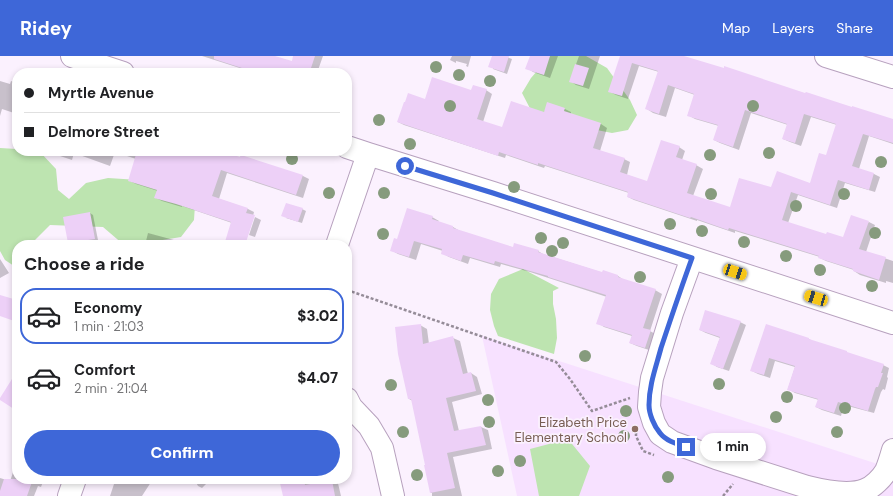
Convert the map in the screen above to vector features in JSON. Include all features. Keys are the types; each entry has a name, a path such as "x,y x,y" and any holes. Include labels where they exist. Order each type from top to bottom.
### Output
{"street":[{"path":"72,56 108,68"},
{"path":"826,56 893,77"},
{"path":"352,149 893,323"},
{"path":"339,240 368,154"},
{"path":"692,258 672,313 652,378 649,407 654,423 660,434 672,442 716,458 821,491 848,493 866,490 876,483 885,472 892,454"},
{"path":"352,408 370,426 382,448 393,496"},
{"path":"69,496 73,484"}],"path":[{"path":"352,292 556,362 570,379 592,411 634,396"}],"shaded area":[{"name":"Elizabeth Price Elementary School","path":"482,336 893,469 893,496 517,496"}],"green space":[{"path":"550,56 586,56 607,68 630,100 637,115 628,130 612,133 535,118 522,93 531,78"},
{"path":"0,148 12,149 12,156 44,156 56,169 58,190 69,199 86,183 108,178 154,181 196,189 194,220 181,237 163,240 118,240 103,227 50,225 35,240 12,240 12,265 5,260 0,251"},
{"path":"523,269 559,288 553,291 557,338 554,354 498,336 494,326 490,310 491,294 499,279"},
{"path":"568,439 590,466 579,496 539,496 530,449"}],"building":[{"path":"214,56 275,56 292,61 293,56 315,56 311,68 242,68 214,59"},
{"path":"492,56 509,56 504,72 488,67"},
{"path":"530,56 550,56 544,75 525,69"},
{"path":"620,56 684,56 724,68 724,66 805,93 806,92 893,119 893,143 863,134 852,166 874,173 869,190 838,180 830,205 791,192 782,220 826,234 827,232 843,237 851,215 869,221 859,249 886,257 879,280 853,271 853,269 818,258 819,256 729,228 728,230 627,197 628,192 499,152 498,156 397,122 408,93 425,99 432,77 471,90 473,85 487,89 477,119 502,127 511,101 544,112 547,102 565,108 564,111 601,123 593,148 625,158 620,172 647,181 661,140 680,146 676,157 697,164 687,193 730,207 739,178 771,187 777,171 810,183 819,153 826,155 836,124 804,114 795,143 782,139 787,124 745,110 733,147 713,140 718,125 687,116 694,94 668,85 659,114 645,109 658,71 632,63 622,96 608,92"},
{"path":"575,64 589,68 583,86 569,82"},
{"path":"136,156 244,156 303,175 296,195 221,170 212,196 248,208 246,213 255,215 247,240 226,240 231,222 154,198 157,190 128,181"},
{"path":"286,203 303,208 298,222 281,216"},
{"path":"407,208 433,216 432,219 453,226 453,228 513,247 514,243 539,250 538,252 602,272 603,270 618,275 618,277 656,289 643,328 651,330 645,348 629,343 632,335 596,324 606,295 495,261 494,264 463,255 461,261 441,254 442,249 414,241 409,257 390,251 394,238 397,239"},
{"path":"90,212 95,239 67,240 63,217"},
{"path":"0,295 12,299 12,320 0,316"},
{"path":"705,310 741,321 723,369 710,364 720,337 699,330"},
{"path":"421,324 423,344 453,336 463,374 471,372 476,391 446,398 454,431 481,426 486,445 447,453 455,488 430,493 411,399 408,399 398,354 395,327"},
{"path":"766,324 884,364 881,373 883,373 878,387 875,389 868,411 838,402 834,413 815,407 818,399 787,390 795,366 769,358 764,375 750,371"},
{"path":"12,379 12,408 0,400"},
{"path":"4,479 12,479 12,484 31,484 27,496 0,496"},
{"path":"280,484 333,484 335,496 283,496"}],"place":[{"name":"Elizabeth Price Elementary School","path":"635,429"}],"route":[{"path":"405,166 692,258 672,313 652,378 649,407 654,423 660,434 672,442 686,447"}]}
